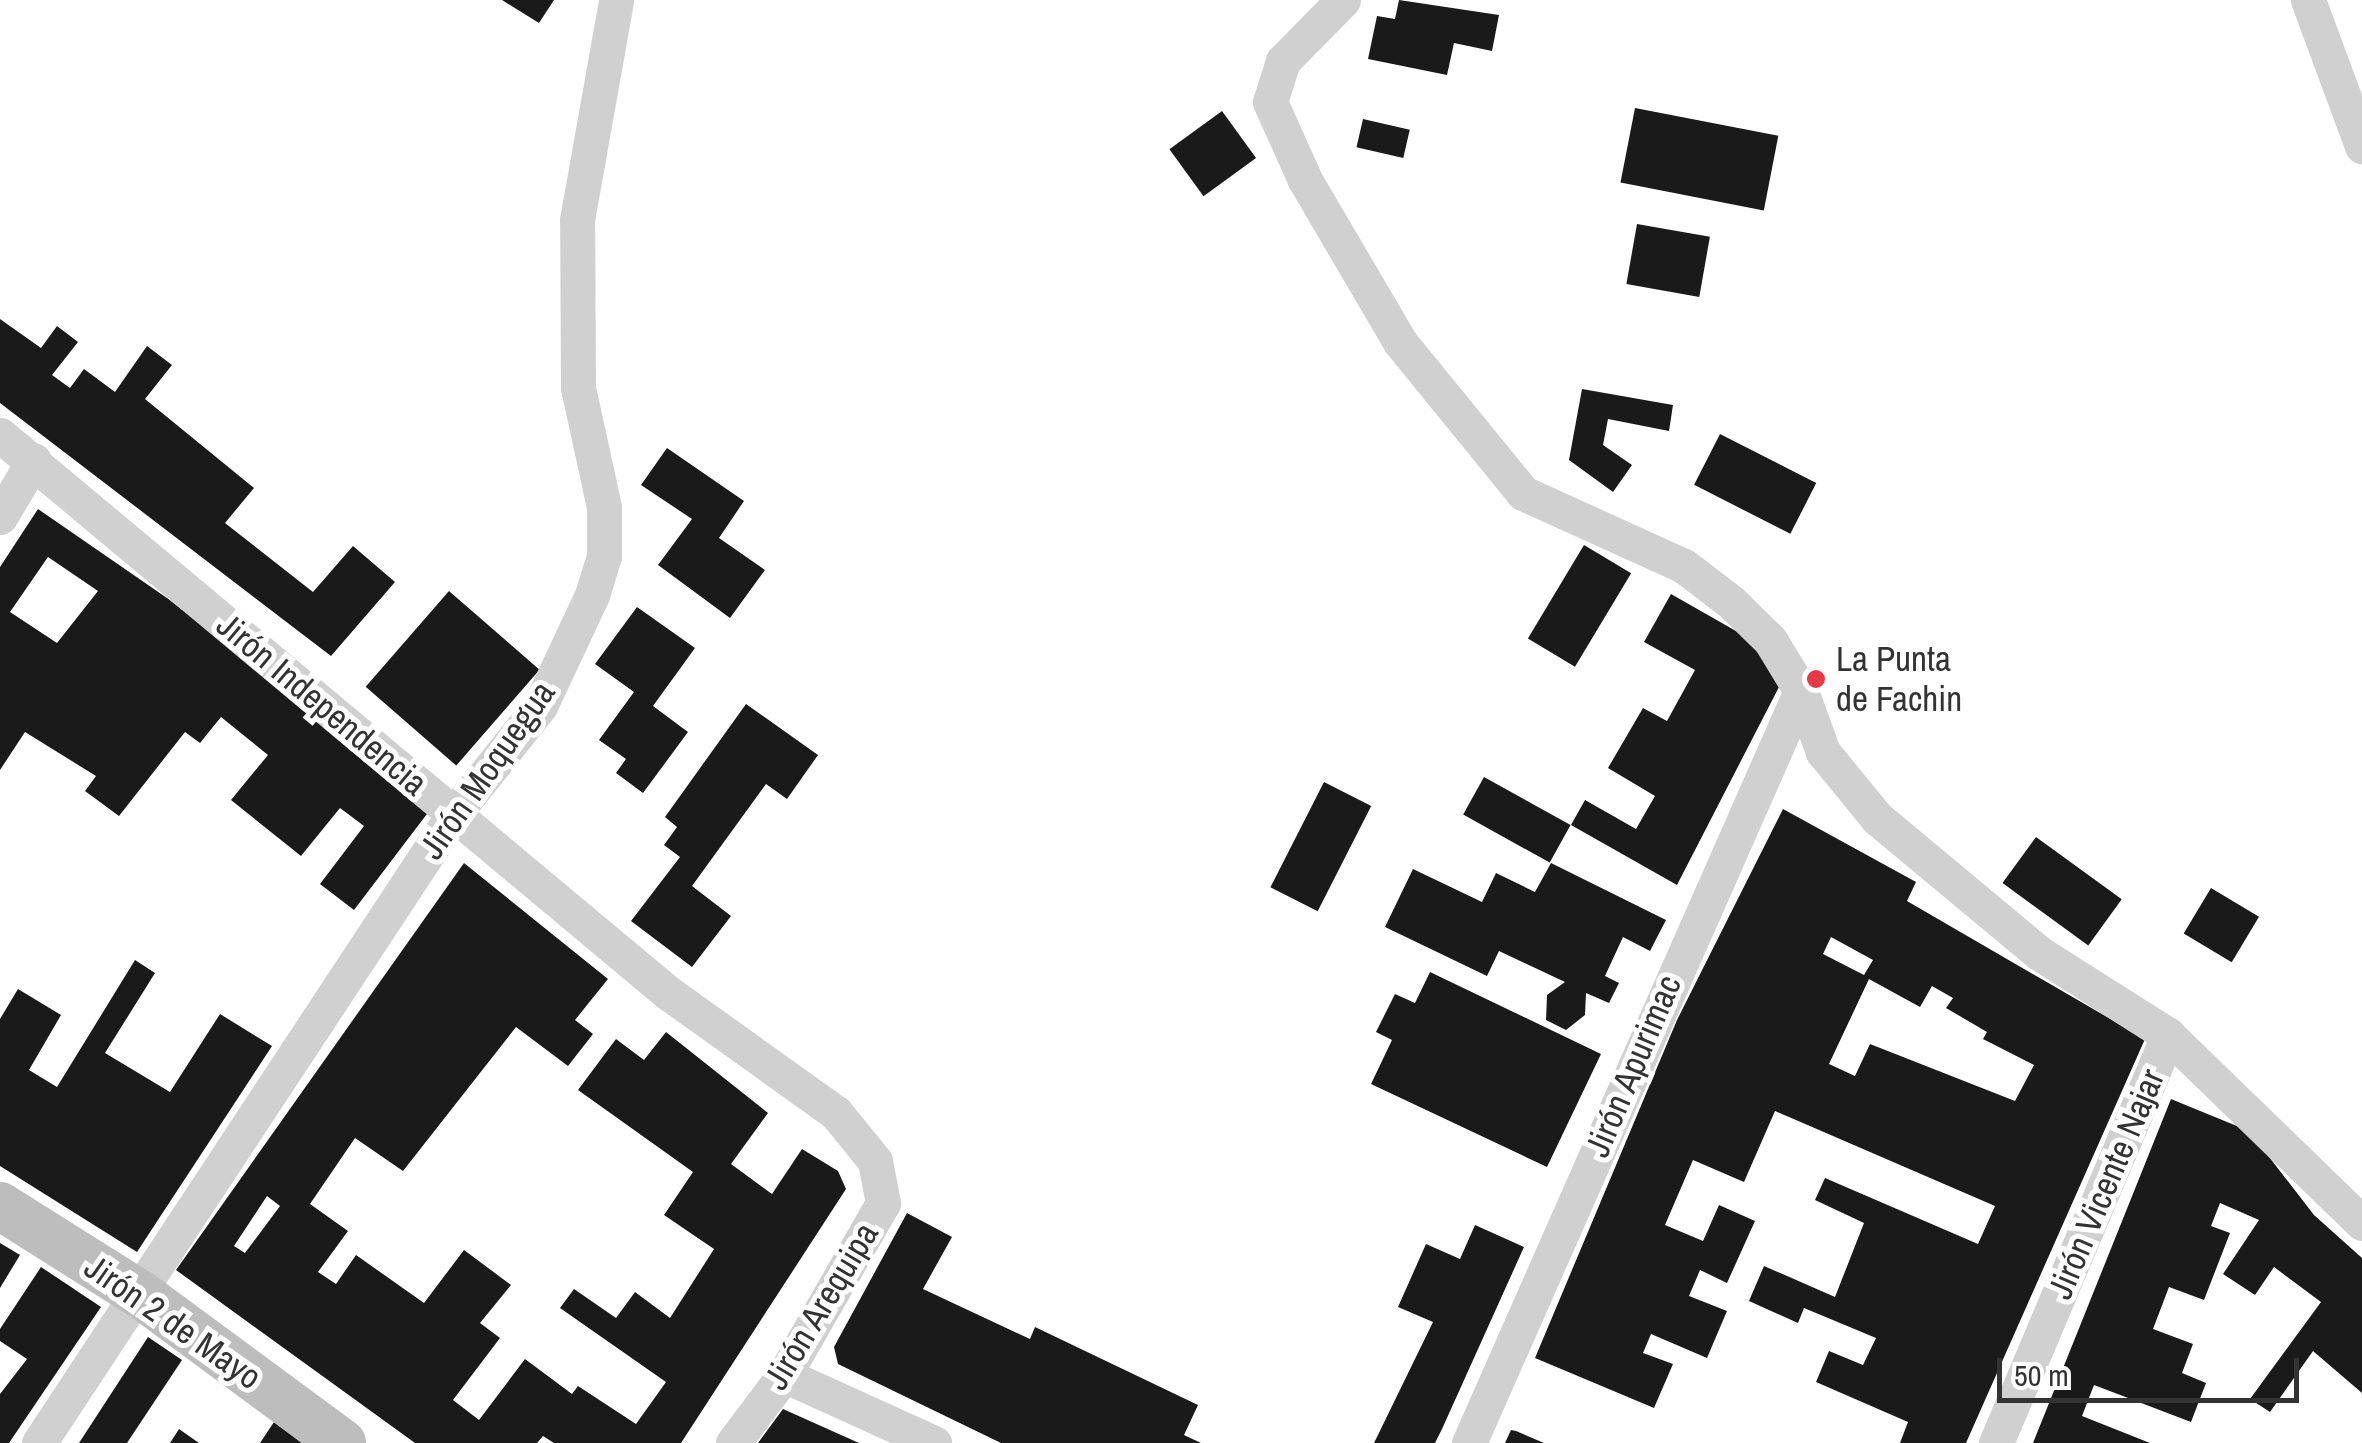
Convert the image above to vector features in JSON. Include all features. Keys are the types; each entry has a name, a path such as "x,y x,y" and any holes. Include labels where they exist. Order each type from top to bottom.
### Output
{"main road":[{"name":"Jirón 2 de Mayo","path":"0,1206 140,1294 342,1443"}],"street":[{"name":"Jirón Moquegua","path":"38,1443 453,815 540,706 604,556 604,507 578,388 577,220 616,0"},
{"path":"1343,0 1284,61 1270,102 1304,180 1400,342 1523,493 1684,566 1770,640 1801,691 1823,752 1876,818 2040,953 2168,1036 2362,1223"},
{"path":"2308,0 2362,146"},
{"name":"Jirón Independencia","path":"0,435 667,992 836,1113 875,1161"},
{"path":"0,517 34,460"},
{"name":"Jirón Apurimac","path":"1469,1443 1801,691"},
{"name":"Jirón Vicente Najar","path":"1996,1443 2168,1036"},
{"name":"Jirón Arequipa","path":"733,1443 784,1375 883,1202 875,1161"},
{"path":"784,1375 934,1443"}],"building":[{"path":"502,0 554,0 539,23"},
{"path":"1399,0 1499,15 1492,51 1454,43 1447,75 1368,59 1377,16 1395,19"},
{"path":"1635,108 1778,136 1764,210 1620,183"},
{"path":"1222,111 1256,158 1204,196 1169,149"},
{"path":"1363,119 1410,130 1403,158 1356,147"},
{"path":"1637,224 1710,237 1699,297 1626,284"},
{"path":"0,319 41,348 57,326 78,342 52,375 70,388 84,369 115,392 147,346 172,365 145,399 254,488 225,523 313,592 353,546 395,582 331,656 0,403"},
{"path":"1582,389 1673,405 1669,431 1608,419 1603,445 1632,465 1613,492 1569,460"},
{"path":"1720,434 1816,483 1790,534 1694,485"},
{"path":"667,448 744,501 719,538 765,570 730,618 658,565 692,519 641,485"},
{"path":"38,509 167,598 433,806 354,910 320,884 364,826 340,808 301,856 231,800 268,755 221,717 200,743 185,732 119,816 85,791 96,776 25,732 0,770 0,567","holes":["48,557 98,591 57,643 10,612"]},
{"path":"1584,545 1631,573 1575,667 1528,638"},
{"path":"449,591 540,670 456,766 366,687"},
{"path":"1671,594 1757,643 1779,687 1677,885 1571,825 1585,800 1636,829 1655,796 1608,768 1643,708 1667,721 1695,670 1644,642"},
{"path":"637,607 695,648 653,706 688,732 643,793 616,773 626,759 599,740 634,692 595,664"},
{"path":"746,704 818,755 787,799 766,784 692,886 731,916 692,967 631,921 680,857 664,845 677,827 665,817"},
{"path":"1484,777 1571,825 1550,863 1463,815"},
{"path":"1324,782 1371,806 1318,911 1270,887"},
{"path":"1783,809 1916,882 1907,901 2145,1039 1966,1443 1900,1443 1908,1422 1816,1382 1829,1351 1863,1365 1876,1338 1804,1308 1798,1323 1749,1301 1764,1266 1835,1297 1864,1223 1815,1200 1825,1178 1978,1244 1995,1206 1775,1111 1744,1182 1693,1160 1665,1225 1703,1241 1719,1205 1755,1221 1727,1283 1700,1270 1689,1296 1727,1311 1707,1358 1651,1334 1643,1353 1673,1364 1654,1408 1535,1358 1677,1020","holes":["1831,937 1873,960 1864,975 1823,954","1869,979 1920,1007 1932,986 1953,998 1946,1008 1987,1032 1983,1039 2034,1065 2015,1101 1870,1044 1855,1076 1829,1064"]},
{"path":"2036,837 2122,899 2088,945 2002,883"},
{"path":"464,863 608,979 575,1020 593,1034 568,1066 516,1027 403,1171 355,1138 310,1204 348,1231 318,1272 336,1284 356,1255 424,1303 464,1250 511,1285 480,1323 500,1338 453,1400 479,1420 525,1359 572,1394 578,1386 636,1424 666,1382 560,1308 574,1289 616,1318 635,1292 670,1318 714,1249 664,1215 693,1172 578,1090 616,1039 644,1060 666,1032 768,1113 731,1164 772,1194 802,1149 838,1171 846,1189 681,1443 554,1443 543,1436 537,1443 415,1443 176,1270","holes":["267,1196 280,1206 245,1253 234,1246"]},
{"path":"1551,863 1666,920 1650,951 1623,937 1605,976 1619,983 1609,1003 1586,993 1585,1015 1566,1030 1546,1020 1547,995 1565,982 1499,951 1487,976 1385,927 1413,869 1482,902 1496,873 1535,892"},
{"path":"2211,888 2259,917 2232,962 2184,933"},
{"path":"135,960 155,973 105,1053 170,1092 220,1014 272,1046 137,1252 0,1166 0,1019 18,989 61,1015 29,1070 57,1087"},
{"path":"1430,972 1601,1054 1547,1167 1371,1084 1392,1040 1376,1032 1395,994 1415,1003"},
{"path":"2171,1099 2249,1131 2314,1215 2362,1258 2362,1393 2313,1351 2270,1412 2250,1399 2321,1302 2274,1267 2255,1295 2223,1274 2259,1220 2220,1203 2211,1226 2230,1233 2204,1300 2169,1287 2153,1329 2193,1344 2182,1373 2206,1383 2191,1422 2094,1385 2082,1416 2150,1443 2033,1443"},
{"path":"907,1213 952,1237 923,1289 1030,1339 1035,1327 1198,1405 1184,1435 1201,1443 1001,1443 838,1364 834,1347"},
{"path":"1475,1225 1524,1247 1442,1429 1435,1443 1374,1443 1433,1322 1398,1307 1426,1244 1460,1259"},
{"path":"0,1243 20,1255 0,1288"},
{"path":"41,1267 101,1307 9,1443 0,1443 0,1394 27,1359 0,1341 0,1329"},
{"path":"148,1337 182,1360 127,1443 79,1443"},
{"path":"783,1409 859,1443 758,1443"},
{"path":"274,1422 302,1443 260,1443"},
{"path":"179,1429 199,1443 170,1443"},
{"path":"1511,1430 1516,1431 1544,1443 1505,1443"}],"place":[{"name":"La Punta de Fachin","path":"1816,679"}]}
